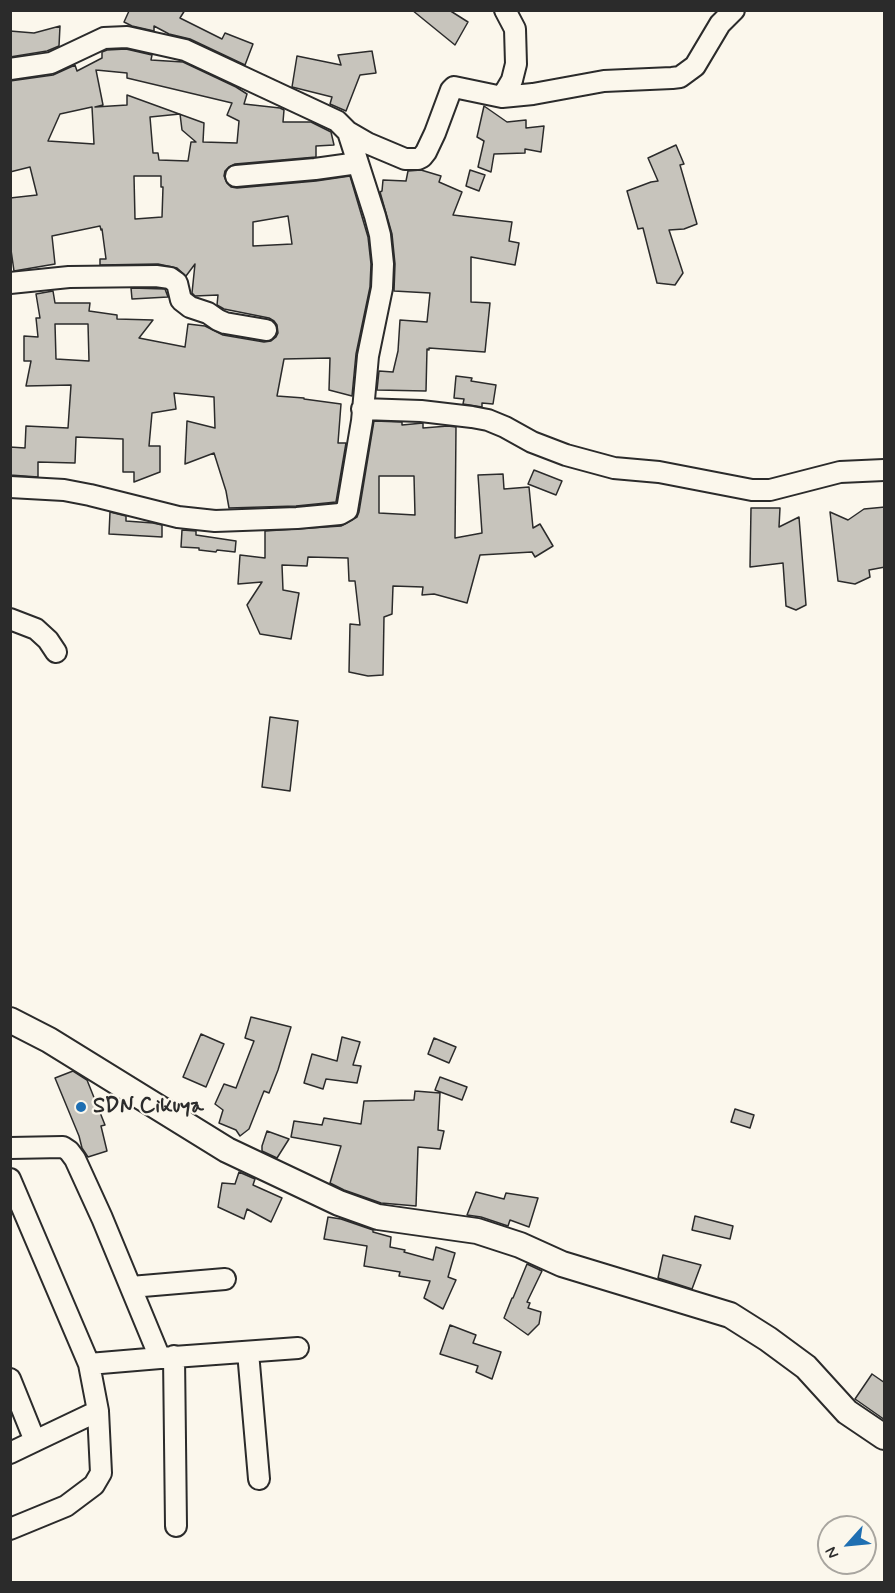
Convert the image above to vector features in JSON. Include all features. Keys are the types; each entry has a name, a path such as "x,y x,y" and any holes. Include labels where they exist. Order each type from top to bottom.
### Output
{"street":[{"path":"502,97 512,80 516,64 514,29 505,10"},
{"path":"10,69 51,63 104,38 127,37 185,50 336,121 348,132 367,143 405,159 418,159 426,152 453,88 459,87 502,97 533,94 604,81 680,77 695,66 720,24 734,10"},
{"path":"10,487 64,490 178,518 215,521 297,518 340,514 347,510 362,421 368,356 382,288 383,264 380,235 348,132"},
{"path":"236,176 358,163"},
{"path":"11,279 156,276 170,278 177,283 182,300 190,307 208,313 218,320 266,330"},
{"path":"362,409 421,411 488,420 532,442 566,455 614,468 659,472 752,490 770,490 840,472 885,470"},
{"path":"10,619 36,629 48,640 56,652"},
{"path":"10,1020 49,1040 227,1150 339,1203 378,1217 477,1230 520,1245 562,1264 730,1315 768,1339 806,1368 848,1412 885,1437"},
{"path":"10,1148 63,1147 75,1158 131,1287 167,1357 176,1527"},
{"path":"10,1179 89,1364 98,1411 101,1473 94,1485 66,1506 10,1529"},
{"path":"131,1287 225,1279"},
{"path":"89,1364 298,1348"},
{"path":"248,1352 259,1479"},
{"path":"10,1379 34,1441"},
{"path":"10,1454 98,1411"}],"building":[{"path":"128,10 185,10 180,18 222,39 225,33 253,44 245,65 190,39 169,34 154,26 154,31 132,26 124,22"},
{"path":"412,10 449,10 468,22 455,45"},
{"path":"60,26 59,46 47,51 10,57 10,31 34,33"},
{"path":"126,49 152,55 151,60 183,62 247,94 244,104 280,108 284,110 283,122 311,122 331,132 334,145 316,146 316,157 235,164 225,171 224,176 231,187 237,188 350,176 368,237 371,264 370,287 356,354 352,396 329,390 330,358 284,359 277,396 341,404 338,443 346,443 336,502 229,508 214,453 185,464 187,421 215,428 214,397 174,393 176,409 152,413 149,446 160,446 160,472 134,482 134,472 123,472 123,439 76,437 75,463 38,462 38,477 10,475 10,447 25,448 26,426 68,428 71,385 26,386 31,361 24,361 24,336 38,337 36,318 40,318 36,294 53,291 55,303 90,303 89,311 117,315 117,319 153,320 139,338 185,347 188,324 205,326 223,335 264,342 271,341 278,333 277,325 269,318 224,309 217,305 218,295 195,296 192,293 195,264 186,276 177,268 158,264 100,265 100,259 106,259 100,226 52,236 55,264 14,271 11,250 10,198 37,195 30,167 10,172 10,81 53,75 75,65 77,71 102,58 102,52","holes":["96,70 127,73 127,78 232,103 227,115 239,121 237,143 203,142 204,123 180,114 182,130 196,142 191,142 188,161 159,160 158,153 153,153 150,117 179,114 127,95 127,105 95,107 103,105","92,107 94,144 48,141 60,114","134,176 161,176 162,217 135,219","288,216 292,244 253,246 253,222","55,324 88,324 89,361 56,359"]},
{"path":"372,51 376,73 360,75 346,111 330,104 332,97 292,87 297,56 341,65 338,55"},
{"path":"484,106 507,122 526,120 526,128 544,126 541,152 525,149 525,153 494,154 491,172 478,167 484,141 477,137"},
{"path":"676,145 684,164 680,165 697,224 684,229 669,230 683,273 675,285 657,283 643,228 638,229 627,191 658,181 648,158"},
{"path":"421,170 441,176 439,182 462,192 453,215 512,222 509,241 519,243 515,265 471,257 471,302 490,303 485,352 429,348 427,349 426,391 377,390 379,371 393,372 398,351 400,320 427,322 430,293 394,291 395,264 392,234 380,192 383,180 406,181 408,171"},
{"path":"470,170 485,175 479,191 466,186"},
{"path":"131,288 165,289 168,297 132,299"},
{"path":"456,376 496,385 493,404 482,403 482,407 463,404 464,399 454,398"},
{"path":"374,421 402,422 402,425 423,423 423,428 456,427 455,538 482,533 478,475 503,474 504,489 529,487 533,528 540,524 553,546 535,557 532,552 480,555 467,603 434,594 422,595 423,587 393,586 392,614 384,617 383,675 368,676 349,672 350,624 360,625 355,581 349,581 348,558 308,557 307,566 282,565 283,590 299,593 291,639 260,634 247,605 262,582 238,584 240,555 265,558 265,531 341,526 357,517","holes":["379,476 414,476 415,515 379,513"]},
{"path":"534,470 562,481 556,495 528,484"},
{"path":"885,507 885,567 869,570 870,577 855,584 838,581 830,512 848,520 864,509"},
{"path":"751,508 780,508 779,527 799,517 806,605 796,610 786,606 783,563 750,567"},
{"path":"110,512 126,516 126,521 162,525 162,537 109,534"},
{"path":"182,530 196,531 196,535 236,541 235,552 181,547"},
{"path":"270,717 298,721 290,791 262,787"},
{"path":"251,1017 291,1027 269,1093 264,1091 249,1129 240,1136 236,1130 219,1123 223,1110 215,1104 224,1084 236,1088 254,1041 245,1038"},
{"path":"201,1034 224,1044 206,1087 183,1077"},
{"path":"342,1037 360,1042 353,1065 361,1066 357,1083 326,1079 323,1089 304,1083 312,1054 337,1061"},
{"path":"434,1038 456,1047 449,1063 428,1054"},
{"path":"73,1071 87,1080 105,1125 101,1126 107,1151 88,1157 82,1148 55,1078"},
{"path":"440,1077 467,1087 462,1100 435,1090"},
{"path":"415,1091 440,1093 438,1130 444,1131 440,1149 418,1147 416,1206 381,1203 330,1183 341,1146 291,1137 294,1121 322,1125 324,1118 361,1124 364,1101 414,1100"},
{"path":"735,1109 754,1115 750,1128 731,1122"},
{"path":"267,1131 289,1139 277,1158 262,1151"},
{"path":"239,1172 255,1179 253,1185 282,1198 271,1222 247,1209 244,1219 218,1207 222,1183 235,1184"},
{"path":"476,1192 504,1199 506,1193 538,1198 529,1227 510,1220 508,1226 467,1215"},
{"path":"695,1216 733,1226 730,1239 692,1230"},
{"path":"328,1217 341,1219 391,1237 390,1247 405,1250 404,1252 433,1260 436,1247 455,1253 448,1277 456,1280 443,1309 424,1298 430,1281 399,1276 400,1272 364,1266 367,1246 324,1239"},
{"path":"663,1255 701,1265 692,1289 658,1278"},
{"path":"527,1264 542,1271 527,1302 530,1303 528,1308 541,1312 539,1324 528,1335 504,1318"},
{"path":"450,1325 476,1335 473,1343 501,1352 492,1379 476,1372 478,1366 440,1354"},
{"path":"872,1374 885,1383 885,1420 855,1399"}],"place":[{"name":"SDN Cikuya","path":"81,1107"}]}
